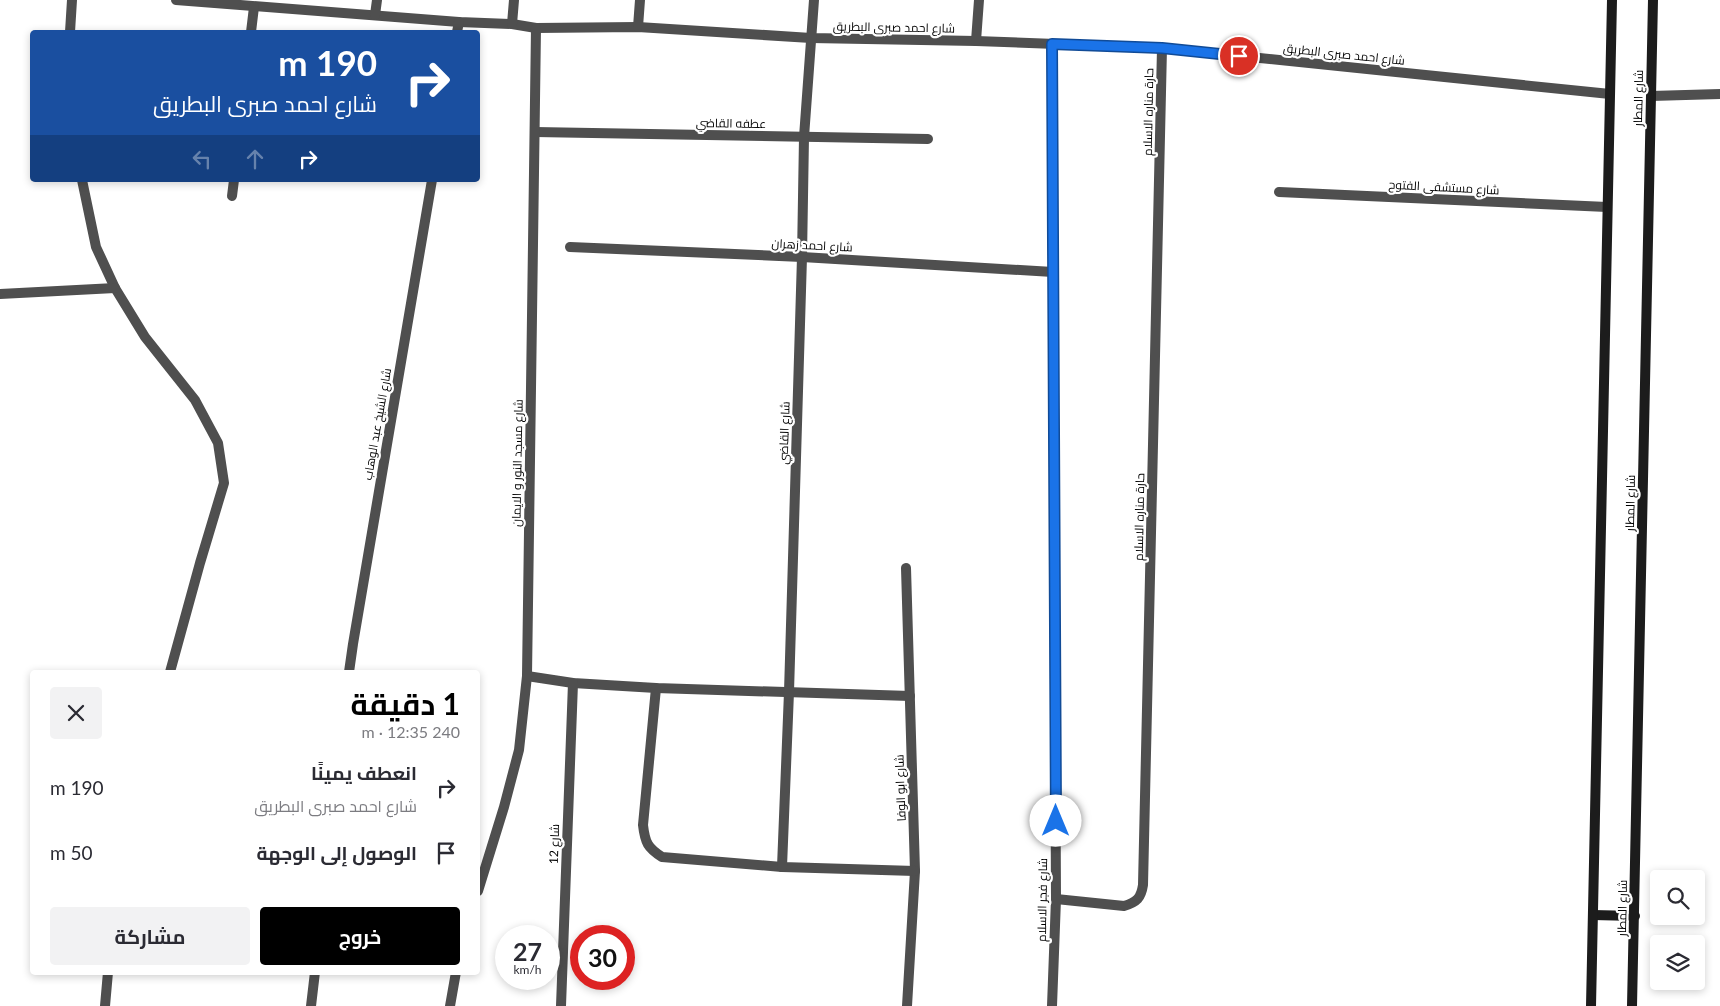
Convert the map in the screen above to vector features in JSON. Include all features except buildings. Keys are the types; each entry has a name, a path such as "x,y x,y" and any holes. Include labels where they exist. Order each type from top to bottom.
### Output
{"street":[{"path":"70,30 72,0"},
{"name":"شارع احمد صبرى البطريق","path":"176,0 229,2 254,7 375,15 458,27 512,24 536,28 638,27 811,38 976,41 1162,48 1610,94"},
{"path":"375,15 377,0"},
{"path":"512,24 514,0"},
{"path":"638,27 640,0"},
{"name":"شارع القاضي","path":"782,867 789,692 804,137 814,0"},
{"path":"976,41 979,0"},
{"path":"1592,1006 1612,0"},
{"name":"شارع المطار","path":"1632,1006 1653,0"},
{"path":"251,30 254,7"},
{"name":"شارع مسجد النور و الايمان","path":"480,885 519,750 527,676 536,28"},
{"name":"شارع فجر الاسلام","path":"1052,44 1056,899 1052,1006"},
{"name":"حارة مناره الاسلام","path":"1056,899 1124,906 1134,903 1142,896 1144,885 1162,48"},
{"path":"1651,96 1720,94"},
{"name":"عطفه القاضي","path":"535,132 928,139"},
{"path":"82,182 96,247 115,288 144,336 195,400 218,444 224,483 171,670"},
{"path":"232,196 234,182"},
{"name":"شارع الشيخ عبد الوهاب","path":"349,670 352,644 432,182"},
{"name":"شارع مستشفى الفتوح","path":"1279,192 1607,206"},
{"name":"شارع احمد زهران","path":"570,247 802,257 1053,272"},
{"path":"0,294 115,288"},
{"name":"شارع ابو الوفا","path":"906,568 915,871 907,1006"},
{"path":"527,676 573,683 656,688 910,696"},
{"name":"شارع 12","path":"561,1006 573,683"},
{"path":"656,688 643,826 644,839 651,850 662,857 782,867 915,871"},
{"path":"1593,915 1635,916"},
{"path":"105,1006 108,975"},
{"path":"311,1006 315,975"},
{"path":"450,1006 455,975"}],"route":[{"path":"1056,821 1052,44 1162,48 1239,56"}]}
